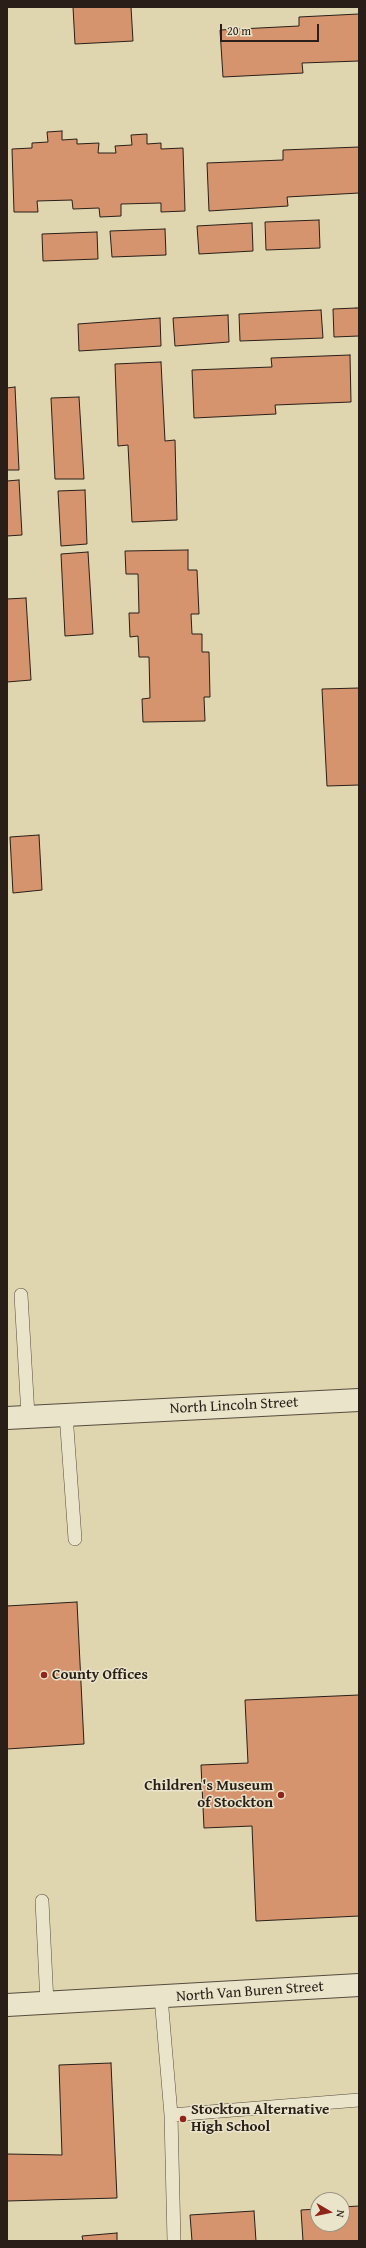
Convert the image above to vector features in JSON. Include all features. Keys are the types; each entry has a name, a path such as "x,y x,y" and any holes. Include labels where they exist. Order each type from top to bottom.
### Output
{"street":[{"name":"North Lincoln Street","path":"7,1418 359,1400"},
{"name":"North Van Buren Street","path":"7,2005 359,1985"}],"lane":[{"path":"21,1295 28,1416"},
{"path":"66,1414 75,1539"},
{"path":"42,1902 47,2003"},
{"path":"151,1998 171,2115 174,2241"},
{"path":"171,2115 359,2100"}],"building":[{"path":"73,7 131,7 133,41 75,44"},
{"path":"359,14 359,61 302,63 303,73 223,77 220,30 299,26 299,17"},
{"path":"62,131 62,140 77,139 77,144 99,143 98,153 116,153 115,146 132,145 131,135 147,134 147,144 161,143 161,149 183,148 185,211 161,212 161,203 121,204 121,216 100,217 99,208 73,209 72,200 37,201 38,212 14,212 12,149 32,148 32,143 48,142 47,132"},
{"path":"359,147 359,193 287,197 288,206 209,211 207,163 283,160 283,150"},
{"path":"319,220 320,248 266,250 265,222"},
{"path":"252,223 253,251 199,254 197,226"},
{"path":"165,229 166,255 112,257 110,231"},
{"path":"97,232 98,259 43,261 42,234"},
{"path":"359,308 359,336 334,337 333,309"},
{"path":"321,310 323,338 240,341 239,314"},
{"path":"228,315 229,342 175,346 173,318"},
{"path":"160,318 161,346 79,351 78,324"},
{"path":"350,355 351,402 275,405 276,414 194,418 192,370 272,367 271,358"},
{"path":"161,362 165,441 175,440 177,520 132,522 128,445 118,446 115,364"},
{"path":"15,387 19,470 7,470 7,388"},
{"path":"79,397 84,479 55,479 51,398"},
{"path":"19,480 22,535 7,536 7,481"},
{"path":"85,490 87,544 61,546 58,491"},
{"path":"188,550 188,570 197,570 199,614 191,614 192,634 202,634 202,652 209,652 210,697 204,697 205,721 143,722 142,699 150,698 149,657 139,657 138,636 130,637 129,613 139,613 138,574 126,574 125,551"},
{"path":"88,552 93,634 65,636 61,554"},
{"path":"26,598 31,680 7,682 7,599"},
{"path":"359,688 359,785 327,786 322,689"},
{"path":"39,835 42,890 13,893 10,837"},
{"name":"County Offices","path":"77,1602 84,1744 7,1749 7,1606"},
{"name":"Children's Museum of Stockton","path":"359,1695 359,1916 256,1921 252,1826 204,1828 201,1765 248,1763 245,1700"},
{"path":"111,2063 117,2198 7,2201 7,2154 62,2155 59,2065"},
{"path":"359,2206 359,2241 303,2241 301,2210 310,2209 310,2232 350,2232 350,2207"},
{"path":"254,2211 256,2241 192,2241 190,2215"},
{"path":"117,2233 117,2241 83,2241 82,2236"}],"place":[{"name":"County Offices","path":"44,1675"},
{"name":"Children's Museum of Stockton","path":"281,1795"},
{"name":"Stockton Alternative High School","path":"183,2119"}]}
